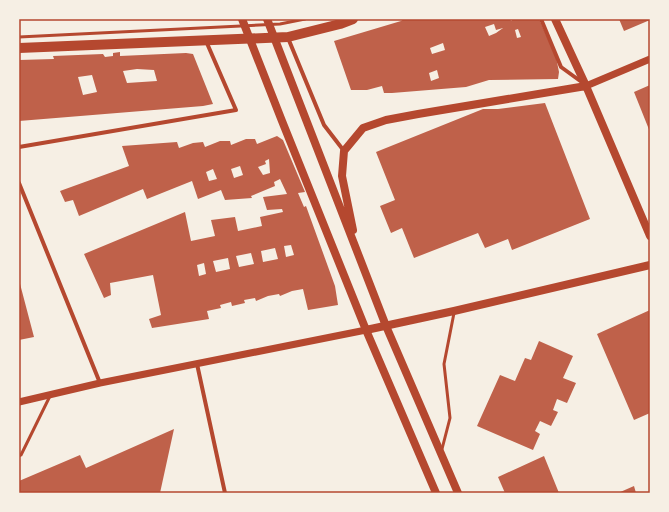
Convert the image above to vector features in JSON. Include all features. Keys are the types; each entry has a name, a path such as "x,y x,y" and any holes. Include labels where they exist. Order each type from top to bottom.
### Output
{"main road":[{"path":"242,19 366,330 436,493"},
{"path":"267,19 386,326 458,493"},
{"path":"19,48 288,37 340,24 353,19"},
{"path":"555,19 586,86 650,236"},
{"path":"356,250 342,176 344,151 363,128 386,120 586,86"},
{"path":"366,330 650,265"}],"street":[{"path":"541,19 561,67 586,86 650,59"},
{"path":"288,37 324,125 344,151"},
{"path":"19,147 236,110 206,40"},
{"path":"19,183 100,383"},
{"path":"19,402 100,383 366,330"},
{"path":"197,364 225,493"}],"lane":[{"path":"19,37 280,24 305,19"},
{"path":"440,453 450,418 444,364 454,311"},
{"path":"19,456 21,455 51,394"}],"building":[{"path":"404,19 508,19 512,21 512,19 539,19 556,57 559,72 558,79 489,80 466,87 392,93 384,93 382,86 367,90 351,90 334,41","holes":["494,24 496,30 503,28 489,36 485,27","518,29 521,37 517,38 515,30","443,43 445,50 432,54 430,48","437,70 439,78 431,81 429,73"]},
{"path":"619,19 650,19 650,20 624,31"},
{"path":"120,52 120,56 193,54 213,104 19,121 19,60 54,59 53,56 103,54 105,57 113,56 113,53","holes":["137,69 154,70 157,81 127,83 123,71","92,75 97,92 83,95 78,77"]},
{"path":"650,85 650,132 634,92"},
{"path":"545,103 590,219 512,250 508,239 485,248 478,233 414,258 402,228 391,233 380,206 395,200 376,152 483,109 498,109"},
{"path":"277,136 283,140 305,192 298,193 304,207 306,206 335,286 338,305 308,310 303,289 292,291 280,296 279,294 268,296 256,301 255,298 244,300 245,303 232,306 231,302 220,305 221,308 207,311 209,319 152,328 149,319 161,315 153,275 110,283 111,295 104,298 84,254 185,212 191,241 215,236 211,220 235,217 238,231 262,226 260,217 283,212 282,209 267,210 263,197 287,194 280,179 274,182 275,186 251,196 252,198 225,200 221,190 198,199 192,181 147,199 143,189 79,216 73,200 65,202 60,191 129,166 122,146 177,142 179,148 193,143 203,142 205,147 220,141 230,141 231,145 246,139 255,139 257,144","holes":["269,159 270,173 263,175 258,167 266,164 265,161","240,166 243,175 234,178 231,169","213,169 217,179 209,181 206,172","291,245 294,255 286,257 284,246","275,248 278,259 263,262 261,251","251,253 254,264 239,267 236,256","228,258 230,269 216,272 213,261","204,263 206,274 199,276 197,265"]},
{"path":"19,280 34,337 19,340"},
{"path":"650,310 650,413 634,420 597,334"},
{"path":"539,341 573,356 563,378 576,383 567,403 557,399 553,410 558,412 551,426 540,421 535,431 540,434 533,450 477,426 500,375 515,381 525,358 531,360"},
{"path":"174,429 160,493 19,493 19,481 80,455 86,468"},
{"path":"544,456 559,493 505,493 498,477"},
{"path":"634,486 636,493 618,493"}]}
